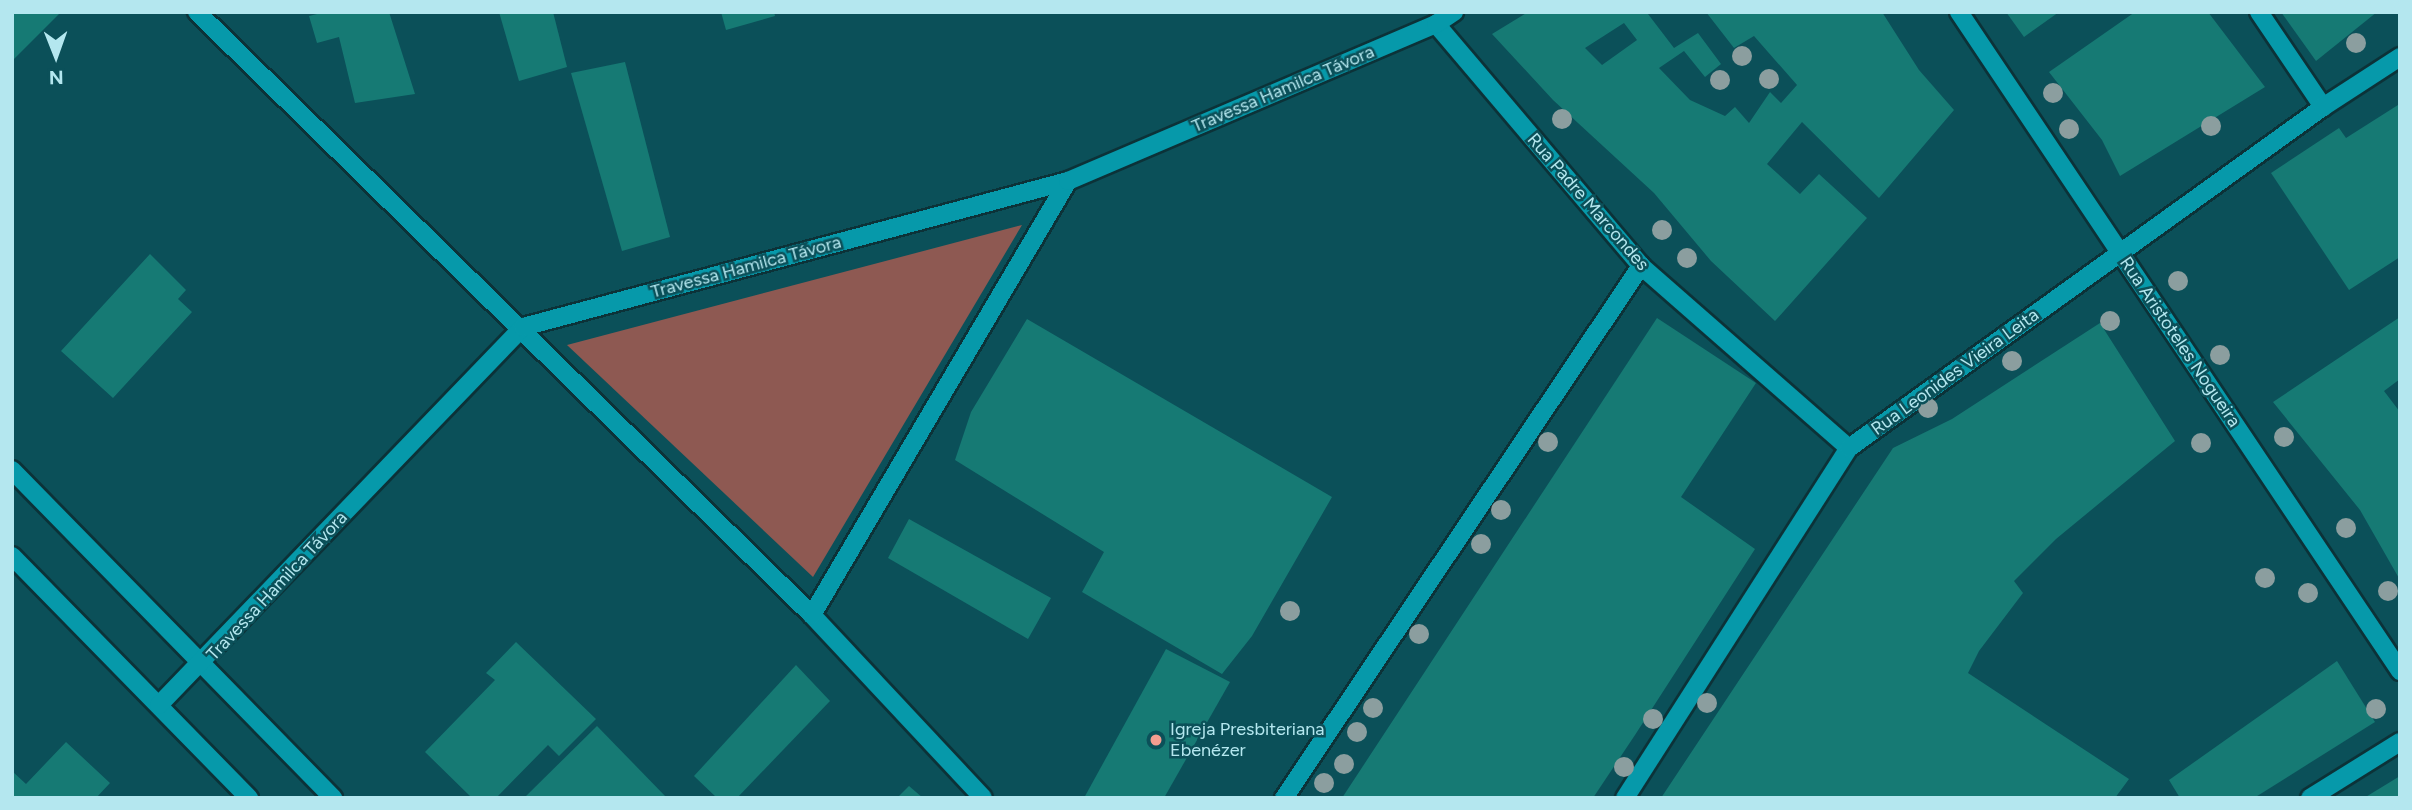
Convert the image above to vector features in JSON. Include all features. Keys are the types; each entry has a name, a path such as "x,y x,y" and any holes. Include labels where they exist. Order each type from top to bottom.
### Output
{"street":[{"path":"197,12 523,327 812,615 983,798"},
{"name":"Travessa Hamilca Távora","path":"159,705 203,664 523,327 1068,181 1436,24 1454,12"},
{"name":"Rua Aristoteles Nogueira","path":"1959,12 2400,671"},
{"path":"2259,12 2323,107"},
{"name":"Rua Padre Marcondes","path":"1436,24 1641,266 1849,448"},
{"name":"Rua Leonides Vieira Leita","path":"1625,798 1849,448 2323,107 2400,57"},
{"path":"812,615 1068,181"},
{"path":"1284,798 1641,266"},
{"path":"12,470 333,798"},
{"path":"12,555 249,798"},
{"path":"2311,798 2400,742"}],"shaded area":[{"path":"1022,225 813,577 567,345"}],"building":[{"path":"12,12 61,12 12,61"},
{"path":"325,12 389,12 415,94 355,103 339,37 317,43 309,16"},
{"path":"499,12 553,12 567,67 519,81"},
{"path":"721,12 774,12 775,16 726,30"},
{"path":"1528,12 1653,12 1648,14 1674,48 1698,33 1721,64 1705,77 1684,51 1659,68 1690,100 1725,116 1735,107 1749,123 1770,92 1781,103 1797,85 1754,36 1734,48 1706,12 1882,12 1919,70 1954,110 1879,198 1802,122 1767,164 1800,194 1819,174 1867,218 1775,321 1711,261 1654,193 1553,100 1492,34","holes":["1624,23 1637,40 1602,65 1585,48"]},
{"path":"2006,12 2059,12 2024,37"},
{"path":"2135,12 2208,12 2265,87 2120,176 2102,140 2049,72"},
{"path":"2281,12 2377,12 2316,61"},
{"path":"625,62 670,237 622,251 571,73"},
{"path":"2398,105 2400,257 2349,290 2271,173 2339,128 2346,138"},
{"path":"150,254 186,290 178,299 192,312 113,398 61,351"},
{"path":"2400,317 2400,379 2384,391 2400,412 2400,580 2360,510 2273,402"},
{"path":"1657,318 1756,383 1681,497 1755,549 1635,735 1593,798 1342,798"},
{"path":"1027,319 1332,497 1252,636 1222,674 1082,592 1104,552 955,460 971,412"},
{"path":"2100,323 2175,441 2056,539 2014,581 2023,593 1979,651 1968,673 2129,779 2115,798 1661,798 1893,448 1952,419"},
{"path":"909,519 1051,598 1028,639 888,558"},
{"path":"516,642 596,719 559,756 548,745 496,798 472,798 425,752 495,680 486,673"},
{"name":"Igreja Presbiteriana Ebenézer","path":"1166,649 1230,682 1164,798 1084,798"},
{"path":"2337,661 2375,722 2254,798 2180,798 2169,780"},
{"path":"796,665 830,701 737,798 717,798 694,776"},
{"path":"597,726 667,798 524,798"},
{"path":"66,742 110,783 96,798 12,798 12,771 26,784"},
{"path":"2400,776 2400,798 2364,798"},
{"path":"909,786 923,798 897,798"}],"place":[{"name":"Igreja Presbiteriana Ebenézer","path":"1156,740"}]}
